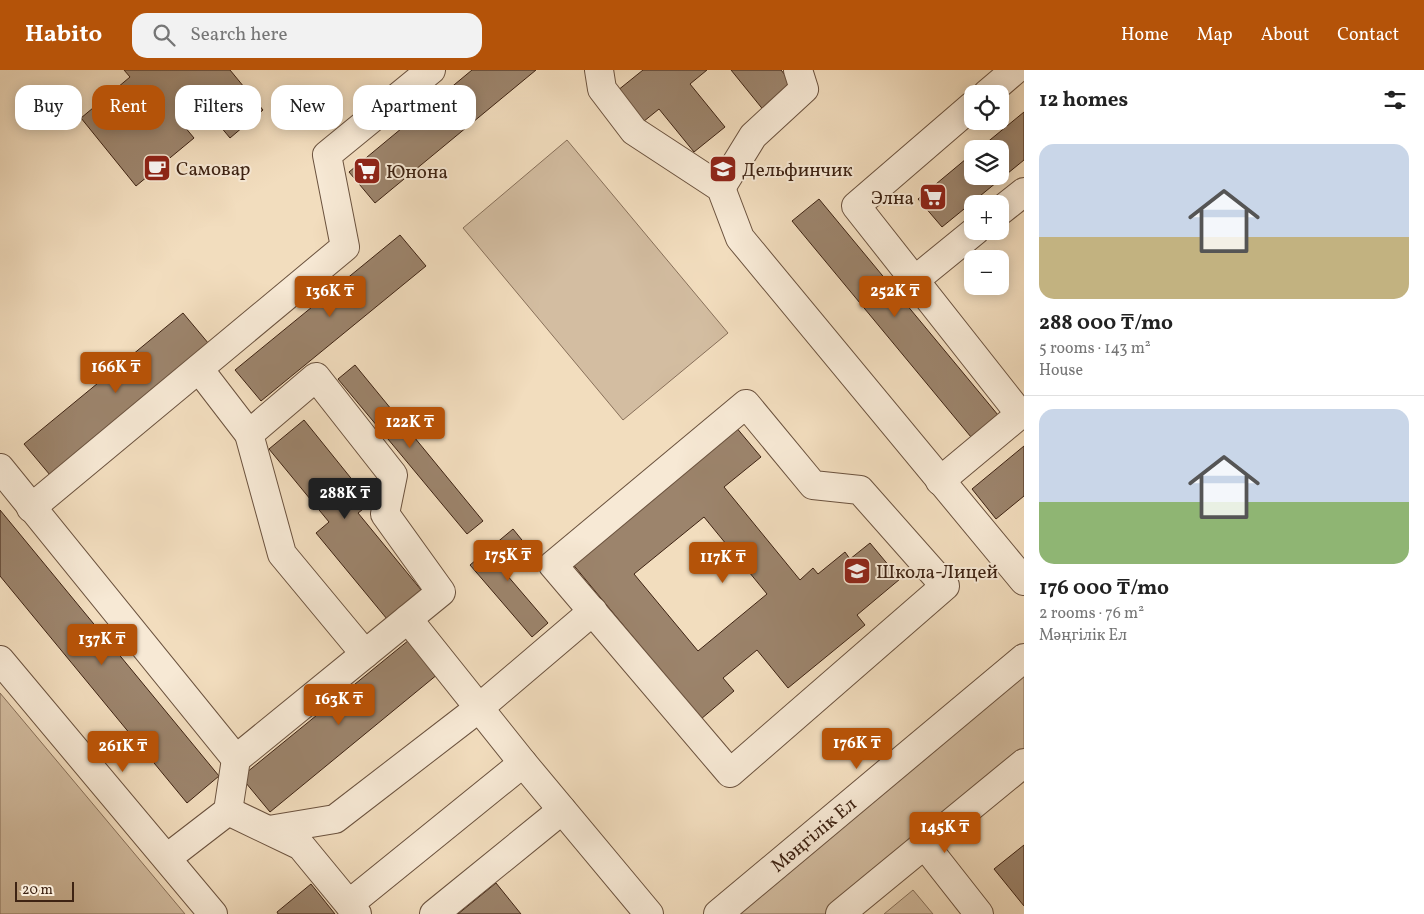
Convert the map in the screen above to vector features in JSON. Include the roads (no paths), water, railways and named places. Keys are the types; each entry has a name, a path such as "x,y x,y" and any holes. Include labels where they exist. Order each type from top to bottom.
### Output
{"street":[{"path":"31,508 345,247 327,155 431,70"},
{"path":"599,70 602,89 634,131 721,188 740,238 1024,581"},
{"path":"721,188 753,136 804,89 798,70"},
{"path":"940,481 1022,412 856,206 964,113"},
{"path":"1009,204 1024,192"},
{"path":"915,280 964,240"},
{"path":"199,369 249,434 282,554 365,654"},
{"path":"167,858 228,811 236,759 442,592 385,514 393,474 316,377 249,434"},
{"path":"746,404 812,485 860,490 945,586 730,773 593,611 553,565 746,404"},
{"path":"0,468 236,759"},
{"path":"269,830 335,819 479,708 593,611"},
{"path":"408,619 523,763 649,914"},
{"name":"Мәңгілік Ел","path":"718,914 1024,658"},
{"path":"0,660 212,914"},
{"path":"228,811 301,846 353,909 523,763"},
{"path":"840,914 1024,763"},
{"path":"434,914 562,810"},
{"path":"924,844 979,914"}],"place":[{"name":"Самовар","path":"157,168"},
{"name":"Дельфинчик","path":"723,169"},
{"name":"Юнона","path":"367,171"},
{"name":"Элна","path":"933,197"},
{"name":"Школа-Лицей","path":"857,571"}]}
